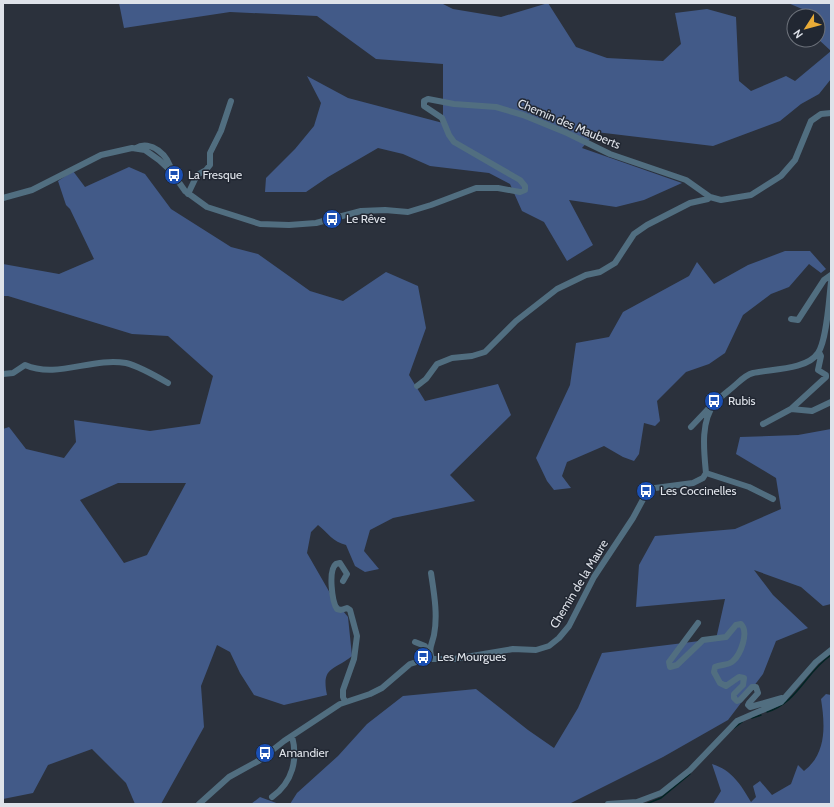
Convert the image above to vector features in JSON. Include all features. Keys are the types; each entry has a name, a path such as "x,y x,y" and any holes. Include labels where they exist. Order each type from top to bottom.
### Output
{"street":[{"name":"Chemin des Mauberts","path":"3,198 32,190 101,155 125,148 136,148 152,154 171,171 188,194 207,208 260,224 277,225 316,223 361,210 408,212 476,188 498,188 520,192 525,190 524,184 520,180 454,142 449,135 442,118 424,106 424,101 428,99 454,104 496,106 523,115 567,133 610,154 686,180 710,197"},
{"path":"188,194 197,175 206,170 210,165 210,153 221,131 231,101"},
{"path":"417,386 426,379 437,364 452,358 472,356 485,352 516,320 557,289 586,275 600,272 615,263 634,234 647,225 690,203 708,199 710,197 721,200 744,197 756,192 781,176 795,160 811,121 821,114 831,113"},
{"path":"791,319 798,320 824,280 831,276"},
{"path":"691,427 713,405 749,374 788,368 804,363 810,361 819,352 823,337 831,282"},
{"path":"763,424 791,409 826,377 826,375 818,370 821,356 819,352"},
{"path":"3,374 13,373 24,365 43,371 111,362 126,363 168,383"},
{"path":"791,409 812,411 830,402"},
{"path":"713,405 704,432 703,448 706,473 749,487 773,499"},
{"name":"Chemin de la Maure","path":"199,804 229,777 260,760 292,736 345,702 376,692 410,664 430,659 454,659 513,649 536,650 549,646 570,626 594,577 633,518 647,492 655,488 694,483 703,478 706,473"},
{"path":"343,581 347,574 346,570 340,563 336,564 332,571 333,604 337,609 341,610 347,608 350,610 357,636 354,659 343,690 345,702"},
{"path":"430,659 430,648 434,635 435,619 431,573"},
{"path":"698,623 668,662 670,667 677,665 702,640 726,637 736,625 741,624 744,631 741,650 733,661 716,667 714,672 717,679 722,685 726,686 739,677 744,678 744,683 734,694 734,698 737,701 740,700 752,687 756,687 758,693 748,705 750,707 782,698 784,699"},
{"path":"415,642 425,646 430,659"},
{"path":"608,804 637,802 661,793 690,770 737,721 774,706 784,699 816,662 831,650"},
{"path":"272,797 290,778 295,756 292,736"}],"shaded area":[{"path":"119,3 441,3 453,9 501,17 548,3 576,47 607,58 663,61 681,44 675,13 707,9 736,17 739,81 751,91 786,76 795,81 831,51 831,79 819,94 801,104 780,121 713,146 596,132 582,148 682,183 644,200 616,207 569,200 593,245 567,261 544,222 522,211 510,184 489,173 430,166 403,154 378,148 328,177 306,192 265,192 266,178 295,149 314,126 321,103 307,76 348,98 443,123 443,64 376,59 317,16 230,12 124,28"},
{"path":"788,3 831,3 831,51 826,46 826,8 800,8"},
{"path":"129,167 145,174 171,209 231,247 258,254 310,291 343,301 386,272 418,286 426,328 409,375 425,401 498,384 511,415 450,475 475,501 393,518 370,530 364,551 379,569 365,572 355,566 346,545 341,544 334,539 318,525 311,532 307,553 334,600 348,617 352,656 330,670 326,679 327,695 284,705 254,695 240,673 230,652 217,645 201,686 204,727 161,804 135,804 126,783 92,749 48,765 33,793 3,799 3,429 9,427 26,449 64,458 76,442 74,420 150,431 200,424 213,376 168,336 132,334 8,296 3,296 3,264 59,274 94,259 70,209 66,205 58,181 73,171 85,187","holes":["118,483 186,483 147,555 124,563 80,500"]},
{"path":"785,251 810,251 826,269 821,273 809,264 789,287 771,294 743,315 725,353 709,364 686,372 657,401 660,421 655,426 644,423 639,454 634,461 623,457 604,446 567,462 562,476 571,488 554,490 547,481 536,458 570,385 576,343 609,337 623,312 689,276 697,262 714,284 748,265"},
{"path":"831,429 831,604 823,606 801,587 754,570 773,595 808,628 776,641 763,674 728,720 663,757 569,804 290,804 297,793 338,756 367,724 403,696 476,689 528,730 554,748 578,708 602,653 716,639 725,599 636,607 639,565 655,536 735,529 781,509 776,478 736,454 740,437 798,435"},
{"path":"826,694 831,695 831,804 713,804 721,791 712,764 730,774 740,784 751,802 756,797 753,786 760,781 772,795 791,784 798,765 804,771 817,756 821,747 823,738 823,719 821,699"},
{"path":"260,797 279,804 251,804"}],"waterway":[{"path":"767,712 778,707 794,694 814,670 831,655"},
{"path":"752,718 761,715"},
{"path":"734,728 742,722"},
{"path":"646,804 661,798 690,774"}],"place":[{"name":"La Fresque","path":"174,175"},
{"name":"Le Rêve","path":"332,219"},
{"name":"Rubis","path":"714,401"},
{"name":"Les Coccinelles","path":"646,491"},
{"name":"Les Mourgues","path":"423,657"},
{"name":"Amandier","path":"265,753"}]}
